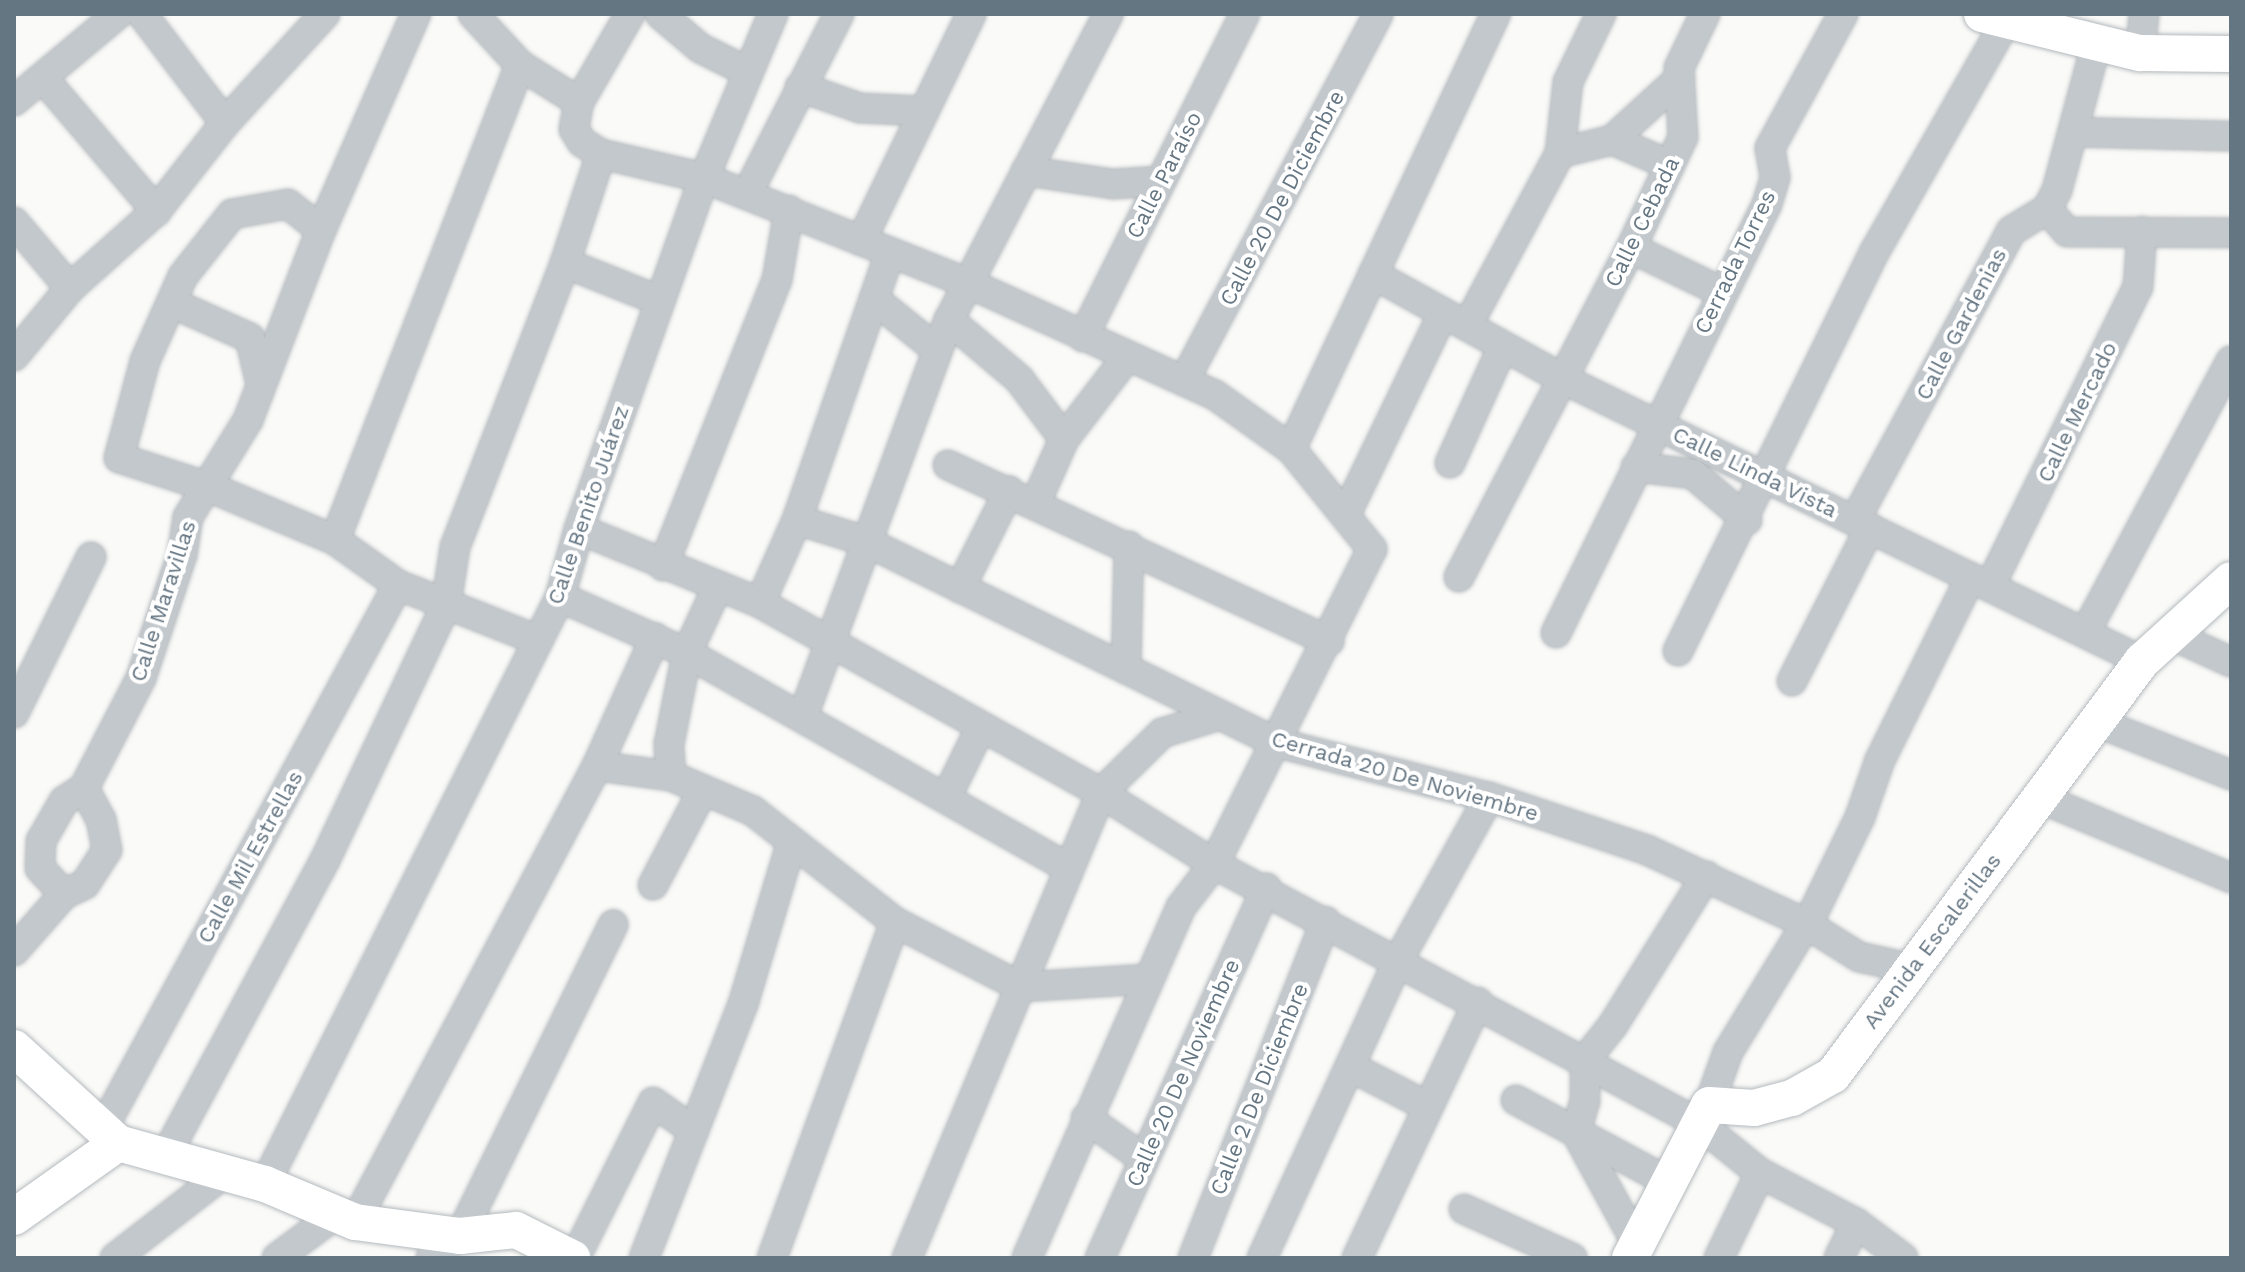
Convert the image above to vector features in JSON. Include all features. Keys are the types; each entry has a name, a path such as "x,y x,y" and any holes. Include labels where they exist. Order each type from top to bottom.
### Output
{"main road":[{"path":"2014,19 2096,45 2140,53 2231,54"},
{"name":"Avenida Escalerillas","path":"1703,1114 1754,1108 1792,1098 1833,1075 1909,968 2099,723 2142,661 2231,580"},
{"path":"16,1056 110,1136 165,1157 265,1184 345,1218 460,1236 516,1230 573,1258"},
{"path":"1634,1251 1703,1114"},
{"path":"14,1217 110,1136"}],"street":[{"path":"14,101 118,14"},
{"path":"142,14 225,123"},
{"name":"Calle Maravillas","path":"64,894 40,868 41,841 64,801 84,788 141,678 182,555 188,517 248,420 321,230 416,14"},
{"path":"473,14 520,65 579,102"},
{"path":"630,14 579,102 574,129 582,142 601,154 704,178 748,192 968,283 1215,395 1291,449 1347,512 1372,549 1278,743 1214,864 1181,907 1027,1258"},
{"path":"660,14 700,48 746,71"},
{"name":"Calle Benito Juárez","path":"265,1184 403,919 535,639 560,597 579,529 704,178 746,71 773,14"},
{"path":"748,192 839,14"},
{"path":"861,241 971,14"},
{"path":"803,716 827,640 949,320 1108,14"},
{"name":"Calle Paraíso","path":"1083,337 1245,14"},
{"name":"Calle 20 De Diciembre","path":"1184,381 1378,14"},
{"path":"1291,449 1496,14"},
{"path":"1347,512 1455,319 1560,153 1568,82 1601,14"},
{"name":"Calle Cebada","path":"1459,577 1631,248 1683,137 1679,68 1705,14"},
{"name":"Cerrada Torres","path":"1556,633 1656,424 1767,204 1775,177 1770,148 1843,14"},
{"path":"2140,53 2144,14"},
{"path":"1678,651 1747,520 1895,214 2014,19"},
{"path":"14,356 70,288 156,211 309,20"},
{"path":"2096,45 2075,132 2047,209 2067,232 2231,233"},
{"path":"335,540 520,65"},
{"path":"43,78 156,211"},
{"path":"1560,153 1612,140 1680,78"},
{"path":"800,87 860,108 924,111"},
{"path":"2075,132 2231,136"},
{"path":"1612,140 1670,165"},
{"path":"165,1157 325,860 446,605 455,547 565,263 601,154"},
{"path":"1026,171 1113,184 1161,181"},
{"path":"321,230 288,204 232,214 183,276 145,361 119,458 209,487 335,540 398,585 535,639"},
{"name":"Calle Gardenias","path":"1792,681 1863,524 2011,231 2047,209"},
{"path":"663,566 777,280 789,210"},
{"path":"14,222 70,288"},
{"name":"Calle Mercado","path":"1703,1114 1728,1052 1860,817 1880,760 1981,581 2138,287 2142,231"},
{"path":"1631,248 1722,292"},
{"path":"760,603 797,520 890,253"},
{"path":"565,263 660,301"},
{"name":"Calle Linda Vista","path":"1373,274 1563,379 2142,661"},
{"path":"874,299 937,350"},
{"path":"172,303 250,338 262,385"},
{"path":"949,320 1019,379 1064,439"},
{"path":"1450,463 1503,346"},
{"path":"1036,502 1064,439 1127,357"},
{"path":"2085,633 2231,361"},
{"path":"948,465 1036,502 1329,641"},
{"path":"1636,467 1693,474 1747,520"},
{"path":"960,588 1009,491"},
{"name":"Cerrada 20 De Noviembre","path":"797,520 865,541 1278,743 1489,797 1647,850 1803,922 1859,957 1909,968"},
{"path":"579,529 663,566 760,603 1101,793 1214,864 1266,888 1585,1060 1703,1114 1760,1173 1856,1223 1903,1258"},
{"path":"1126,669 1129,546"},
{"path":"14,713 91,557"},
{"name":"Calle Mil Estrellas","path":"110,1136 398,585"},
{"path":"671,776 669,744 687,653 718,586"},
{"path":"560,597 687,653 947,796 1069,868"},
{"path":"2172,635 2231,662"},
{"path":"277,1258 345,1218 597,766 655,638"},
{"path":"907,1258 1101,793 1162,733 1220,715"},
{"path":"2099,723 2231,775"},
{"path":"947,796 981,727"},
{"path":"597,766 671,776 753,811 791,844 895,922 1021,987 1148,979"},
{"path":"14,951 64,894 85,884 107,850 101,820 84,788"},
{"path":"653,885 703,790"},
{"path":"1262,1258 1399,959 1489,797"},
{"path":"2040,798 2231,878"},
{"path":"644,1258 744,1001 791,844"},
{"path":"1634,1251 1576,1132 1585,1101 1585,1060 1613,1025 1706,876"},
{"name":"Calle 20 De Noviembre","path":"1100,1258 1266,888"},
{"name":"Calle 2 De Diciembre","path":"1193,1258 1326,921"},
{"path":"772,1258 895,922"},
{"path":"431,1258 460,1236 613,925"},
{"path":"1357,1258 1425,1105 1478,1002"},
{"path":"1351,1067 1425,1105"},
{"path":"1516,1100 1669,1182"},
{"path":"573,1258 653,1102 694,1131"},
{"path":"1086,1118 1144,1159"},
{"path":"115,1258 226,1172"},
{"path":"1719,1258 1760,1173"},
{"path":"1464,1209 1572,1258"},
{"path":"1839,1258 1856,1223"}]}
